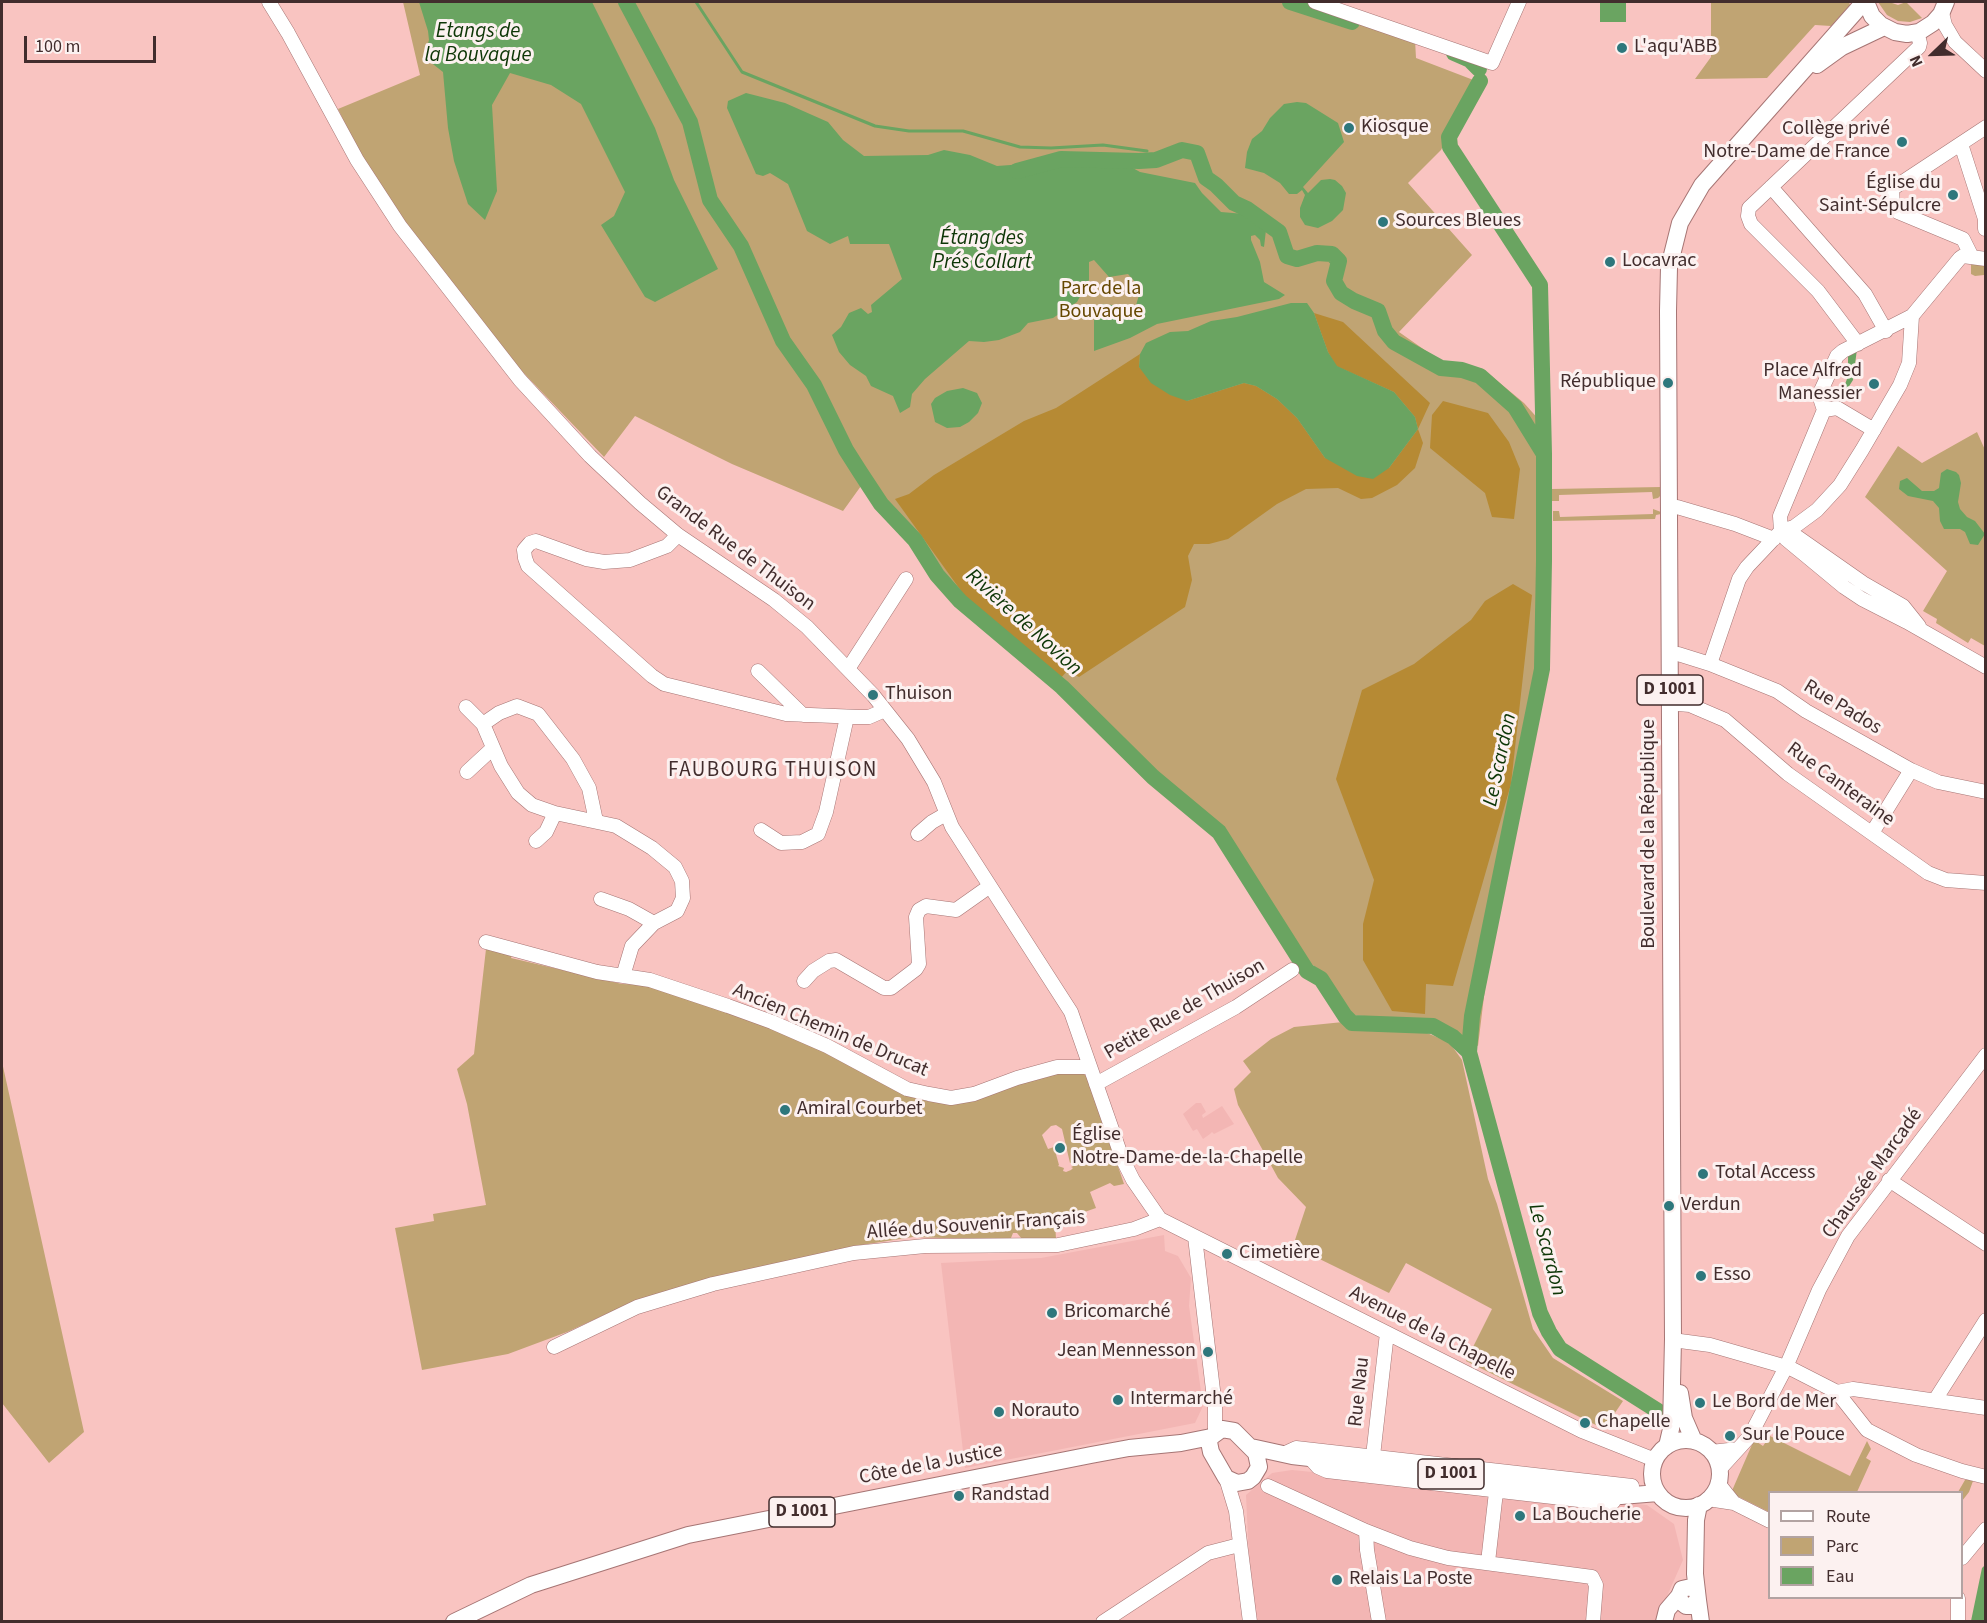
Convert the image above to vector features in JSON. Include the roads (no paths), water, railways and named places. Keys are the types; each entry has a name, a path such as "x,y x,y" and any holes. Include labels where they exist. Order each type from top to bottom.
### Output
{"main road":[{"path":"1865,2 1872,16 1884,27 1899,33 1920,31 1933,23 1944,7"},
{"name":"Boulevard de la République","path":"1667,1446 1671,1429 1673,1340 1669,267 1680,223 1702,184 1865,2"},
{"name":"Boulevard de la République","path":"1694,1441 1681,1405 1680,1341 1675,288 1678,258 1693,214 1721,174 1808,73 1842,47 1884,27"},
{"path":"1217,1438 1251,1447 1256,1453 1259,1467 1252,1477 1245,1482 1237,1483 1226,1478 1217,1438"},
{"name":"Côte de la Justice","path":"454,1622 512,1593 550,1578 688,1535 1129,1448 1217,1438"},
{"path":"1621,1492 1654,1466 1667,1446 1677,1441 1694,1441 1701,1444 1711,1452 1717,1462 1719,1476 1696,1520 1689,1601 1665,1622"},
{"name":"D 1001","path":"1251,1447 1310,1458 1621,1492 1658,1493"},
{"name":"D 1001","path":"1259,1467 1287,1455"},
{"path":"1654,1466 1653,1480 1658,1493 1667,1502 1677,1506 1692,1507 1704,1502"},
{"path":"1677,1506 1689,1537 1687,1572 1689,1601 1701,1622"}],"street":[{"name":"Grande Rue de Thuison","path":"269,2 309,70 357,160 400,226 498,354 590,456 640,503 678,535 774,600 807,627 885,710 908,739 934,782 951,827 1071,1012 1122,1158 1133,1180 1160,1219 1195,1237"},
{"path":"1315,2 1492,63 1519,2"},
{"path":"1944,7 1945,25 1954,42 1986,71"},
{"path":"1858,344 1818,291 1751,224 1748,216 1749,208 1919,47 1920,31 1954,42"},
{"path":"1980,259 1959,237 1898,212 1893,206 1892,189 1986,127"},
{"path":"1959,237 1985,229 1984,210 1961,144"},
{"path":"1771,187 1865,294 1886,331"},
{"path":"1777,535 1780,516 1824,410 1820,395 1837,356 1912,316 1960,258 1980,259"},
{"path":"1710,664 1739,579 1747,567 1777,535 1794,527 1817,510 1840,485 1900,386 1909,363 1912,316"},
{"path":"1824,410 1838,408 1874,429"},
{"path":"1677,507 1786,539 1862,599 1986,667"},
{"path":"678,535 667,546 630,560 595,561 536,541 530,543 524,550 528,566 663,684 786,714 869,717 885,710"},
{"path":"848,669 906,579"},
{"name":"Rue Pados","path":"1678,654 1710,664 1777,691 1827,723 1911,770 1938,782 1986,792"},
{"path":"758,671 803,715"},
{"name":"Rue Canteraine","path":"1678,704 1690,705 1725,720 1788,774 1933,876 1946,880 1986,883"},
{"path":"466,706 483,724 501,766 518,793 532,805 555,813 616,826 652,848 675,867 682,881 683,898 677,911 654,923 632,946 623,976"},
{"path":"483,724 499,713 517,706 538,714 573,759 589,788 596,821"},
{"path":"761,831 782,843 802,842 818,834 826,812 847,717"},
{"path":"467,772 493,748"},
{"path":"1872,833 1911,770"},
{"path":"536,841 546,832 555,813"},
{"path":"918,834 946,814"},
{"path":"804,981 813,971 830,960 836,960 884,988 891,988 916,969 919,964 916,917 919,910 926,906 956,910 990,886"},
{"path":"600,899 629,909 654,923"},
{"name":"Ancien Chemin de Drucat","path":"486,942 597,972 650,981 772,1022 827,1046 907,1089 929,1094 951,1098 974,1094 1017,1078 1057,1067 1090,1067"},
{"name":"Petite Rue de Thuison","path":"1096,1084 1236,1007 1293,970"},
{"name":"Chaussée Marcadé","path":"1719,1476 1750,1436 1786,1367 1819,1290 1848,1236 1986,1055"},
{"path":"1889,1180 1986,1244"},
{"name":"Allée du Souvenir Français","path":"554,1347 637,1307 659,1300 713,1284 854,1253 925,1246 1058,1245 1134,1229 1160,1219"},
{"path":"1195,1237 1217,1438"},
{"name":"Avenue de la Chapelle","path":"1195,1237 1654,1466"},
{"path":"1935,1401 1986,1320"},
{"name":"Rue Nau","path":"1373,1456 1387,1333"},
{"path":"1680,1341 1710,1346 1786,1367 1837,1392 1867,1430 1916,1455 1986,1477"},
{"path":"1837,1392 1853,1389 1986,1408"},
{"path":"1287,1455 1296,1448 1373,1456 1621,1492"},
{"path":"1711,1452 1738,1449"},
{"path":"1310,1458 1318,1467 1326,1471 1496,1492 1613,1503 1621,1492"},
{"path":"1719,1476 1734,1503"},
{"path":"1226,1478 1236,1511 1250,1622"},
{"path":"1236,1511 1245,1482"},
{"path":"1268,1486 1366,1531 1410,1548 1448,1558 1592,1577 1596,1586 1593,1622"},
{"path":"1488,1562 1496,1492"},
{"path":"1704,1502 1734,1503 1768,1520"},
{"path":"1963,1557 1986,1529"},
{"path":"1366,1531 1378,1622"},
{"path":"1103,1622 1208,1553 1239,1545"},
{"path":"1958,1599 1958,1622"}],"water":[{"name":"Etangs de la Bouvaque","path":"419,2 592,2 655,128 674,180 718,269 655,302 645,297 601,225 614,216 625,192 581,104 551,85 510,73 492,105 497,191 485,220 468,204 454,161 448,128 443,72 429,61 426,50 429,40 428,31"},
{"path":"1600,2 1626,2 1626,22 1600,22"},
{"name":"Étang des Prés Collart","path":"746,93 785,103 828,122 843,140 864,156 928,155 944,150 970,155 997,166 1024,164 1065,167 1131,167 1140,172 1195,183 1221,212 1245,214 1266,230 1264,247 1255,235 1251,236 1251,240 1260,262 1264,282 1285,295 1279,299 1157,324 1130,338 1094,351 1094,307 1103,304 1120,306 1126,313 1134,312 1139,295 1136,283 1128,274 1109,277 1094,260 1089,262 1089,280 1077,302 1053,318 1028,323 1020,332 999,340 969,341 925,379 912,394 910,407 900,413 893,396 871,386 866,376 850,365 839,352 832,335 841,327 849,313 861,308 868,314 872,312 871,305 902,279 889,244 850,244 848,236 830,244 807,231 788,184 770,173 763,176 756,174 727,108 728,101"},
{"path":"1306,103 1338,123 1344,142 1303,187 1308,193 1321,180 1330,179 1342,186 1346,193 1343,210 1332,221 1318,228 1305,225 1300,217 1300,208 1305,195 1302,190 1297,194 1289,194 1280,183 1264,173 1245,168 1247,152 1252,139 1262,131 1270,118 1284,104"},
{"path":"1291,303 1307,303 1314,313 1328,352 1337,366 1394,392 1415,417 1418,429 1389,468 1373,479 1357,476 1325,458 1297,418 1277,399 1256,386 1244,383 1187,401 1170,395 1151,383 1139,367 1140,354 1146,343 1170,332 1188,331 1211,321 1237,317"},
{"path":"1857,349 1853,380 1837,405 1833,403 1842,393 1848,376 1848,353"},
{"path":"963,388 977,393 982,403 978,413 960,427 947,428 935,422 931,404 935,398 947,391"},
{"path":"1947,469 1959,475 1960,509 1967,517 1975,521 1985,534 1978,545 1970,544 1965,532 1960,529 1944,529 1940,521 1939,508 1933,501 1908,496 1899,489 1900,481 1907,478 1922,491 1934,491 1939,488 1941,473"},
{"path":"1985,1565 1985,1621 1971,1621 1982,1568"}],"waterway":[{"name":"Rivière de Novion","path":"626,2 690,122 710,200 741,246 783,341 814,385 846,450 881,504 915,540 937,575 960,601 1062,687 1153,777 1219,832 1307,971 1321,979 1352,1023 1433,1026 1453,1037 1469,1052"},
{"path":"696,2 742,72 875,126 909,131 963,131 1020,147 1103,145 1147,151"},
{"name":"Le Scardon","path":"1290,2 1352,22"},
{"name":"Le Scardon","path":"1454,53 1470,60 1479,69"},
{"name":"Le Scardon","path":"1480,81 1449,137 1450,147 1540,285 1544,561 1542,669 1472,1016 1469,1052 1540,1313 1549,1332 1560,1349 1658,1411"},
{"path":"1017,171 1061,159 1139,161 1156,160 1182,150 1197,153 1206,178 1234,203 1247,209 1279,232 1287,256 1297,259 1317,253 1332,254 1339,261 1334,281 1341,293 1378,311 1385,331 1394,342 1441,368 1462,370 1480,376 1515,407 1544,454"}],"place":[{"name":"L'aqu'ABB","path":"1622,48"},
{"name":"Kiosque","path":"1349,128"},
{"name":"Collège privé Notre-Dame de France","path":"1902,142"},
{"name":"Église du Saint-Sépulcre","path":"1953,195"},
{"name":"Sources Bleues","path":"1383,222"},
{"name":"Locavrac","path":"1610,262"},
{"name":"République","path":"1668,383"},
{"name":"Place Alfred Manessier","path":"1874,384"},
{"name":"Thuison","path":"873,695"},
{"name":"Amiral Courbet","path":"785,1110"},
{"name":"Église Notre-Dame-de-la-Chapelle","path":"1060,1148"},
{"name":"Total Access","path":"1703,1174"},
{"name":"Verdun","path":"1669,1206"},
{"name":"Cimetière","path":"1227,1254"},
{"name":"Esso","path":"1701,1276"},
{"name":"Bricomarché","path":"1052,1313"},
{"name":"Jean Mennesson","path":"1208,1352"},
{"name":"Intermarché","path":"1118,1400"},
{"name":"Le Bord de Mer","path":"1700,1403"},
{"name":"Norauto","path":"999,1412"},
{"name":"Chapelle","path":"1585,1423"},
{"name":"Sur le Pouce","path":"1730,1436"},
{"name":"Randstad","path":"959,1496"},
{"name":"La Boucherie","path":"1520,1516"},
{"name":"Relais La Poste","path":"1337,1580"}],"district":[{"name":"FAUBOURG THUISON","path":"773,771"}],"park label":[{"name":"Parc de la Bouvaque","path":"1101,302"}]}
